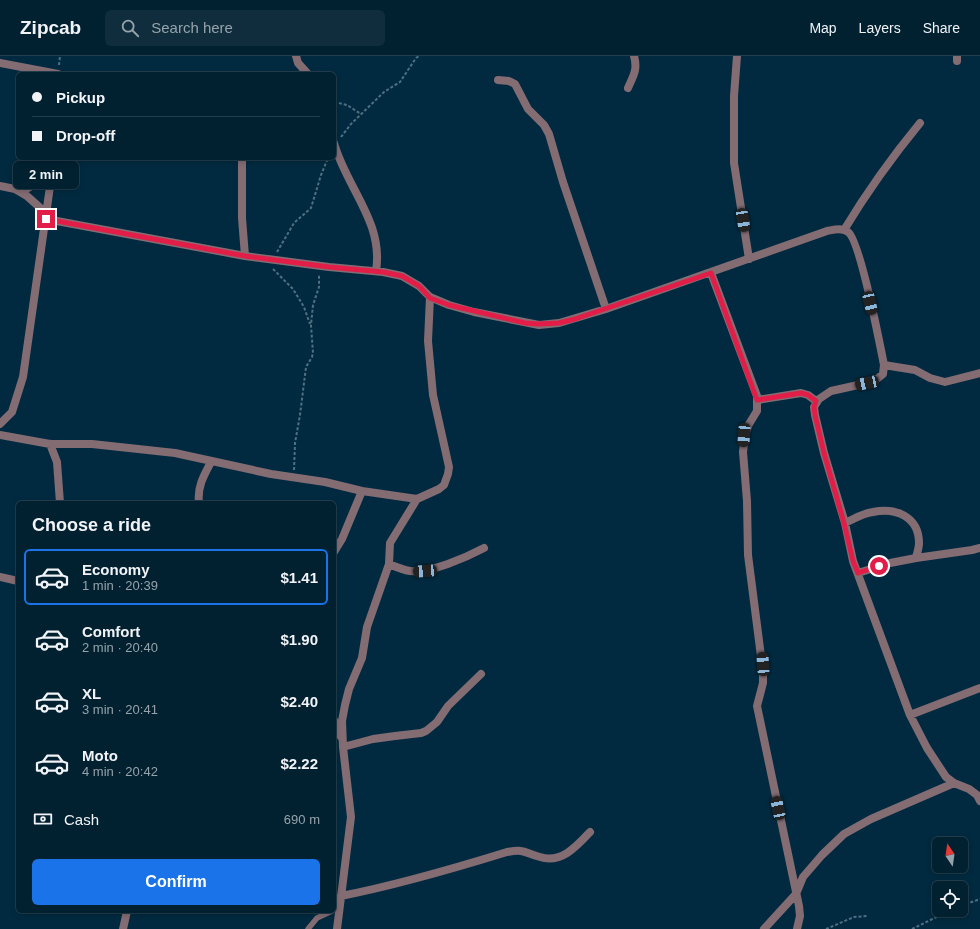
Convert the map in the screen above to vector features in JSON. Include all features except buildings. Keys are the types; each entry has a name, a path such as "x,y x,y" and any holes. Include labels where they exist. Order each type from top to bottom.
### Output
{"street":[{"path":"296,56 298,63 306,72"},
{"path":"628,88 636,70 634,56"},
{"path":"737,56 734,96 734,163 749,259"},
{"path":"0,63 47,72"},
{"path":"498,80 509,81 514,84 528,110 544,125 550,134 563,182 606,309"},
{"path":"844,230 873,184 920,123"},
{"path":"336,148 340,161 368,216 375,235 377,248 376,271"},
{"path":"0,424 12,412 23,377 47,217 54,160"},
{"path":"242,160 242,218 245,256"},
{"path":"21,192 52,174"},
{"path":"0,186 15,189 21,192 27,196 47,217 262,259 376,271 402,276 419,286 430,298 449,305 474,312 538,324 559,323 606,309 827,231 838,229 849,232 860,260 884,364 882,374 878,379 872,382 832,391 816,401 814,407 822,446 844,523 853,561 910,715 941,771 954,783 969,788 977,795 980,801"},
{"path":"711,273 757,400 757,411 744,435 743,452 747,502 748,554 763,672 763,683 757,706 800,916 797,929"},
{"path":"0,435 50,444 92,444 175,453 271,474 325,482 362,491 417,499 439,489 444,485 449,467 433,395 428,341 430,298"},
{"path":"884,364 915,370 930,378 945,382 980,373"},
{"path":"757,400 801,393 808,395 816,401"},
{"path":"50,444 57,462 60,501"},
{"path":"199,501 198,494 200,484 211,462"},
{"path":"336,549 342,539 362,491"},
{"path":"336,907 341,896 351,817 343,746 342,721 348,694 362,658 367,627 389,564 390,543 417,499"},
{"path":"844,523 871,512 884,510 902,514 910,519 916,531 919,543 916,558"},
{"path":"389,564 412,572 425,571 471,555 484,548"},
{"path":"858,573 890,563 980,548"},
{"path":"0,577 16,581"},
{"path":"343,746 373,739 421,733 426,731 436,722 448,706 481,674"},
{"path":"910,715 980,688"},
{"path":"336,726 343,746"},
{"path":"764,929 796,894 803,878 822,855 844,834 871,819 954,783"},
{"path":"341,896 417,879 507,852 522,850 546,858 563,856 574,850 590,832"},
{"path":"123,929 127,913"},
{"path":"335,913 337,929"}],"lane":[{"path":"308,929 317,918 327,913"}],"path":[{"path":"336,144 350,124 384,92 400,82 410,66 419,56"},
{"path":"336,102 347,105 361,114"},
{"path":"272,259 294,223 311,208 327,160"},
{"path":"262,259 293,289 304,307 311,325"},
{"path":"293,478 295,444 306,367 312,358 313,353 311,325 313,305 319,287 319,266"},
{"path":"968,903 980,899"},
{"path":"826,929 854,917 867,916"},
{"path":"912,929 937,917"}],"route":[{"path":"46,219 262,259 383,272 402,276 419,286 430,298 474,312 494,315 525,323 559,323 575,319 711,273 757,396 757,400 801,393 808,395 816,401 814,407 818,428 853,561 858,573 879,566"}]}
